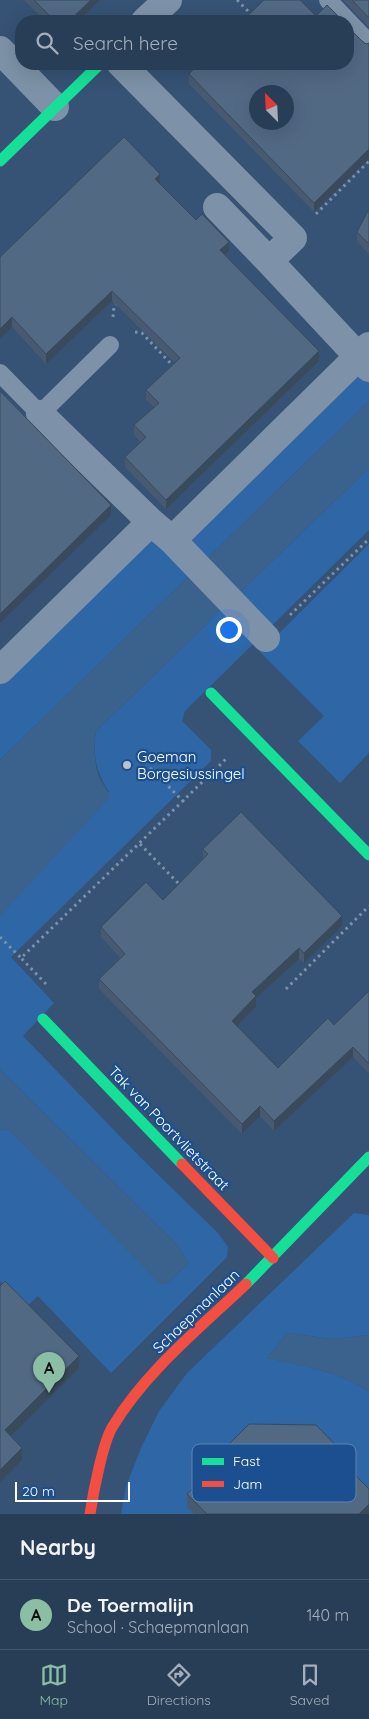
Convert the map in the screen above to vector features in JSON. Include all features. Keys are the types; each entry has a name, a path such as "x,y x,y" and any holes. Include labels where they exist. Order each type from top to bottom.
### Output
{"street":[{"path":"152,15 168,0"},
{"path":"0,50 15,66"},
{"path":"19,70 55,107"},
{"path":"0,161 94,70"},
{"path":"127,70 293,238 269,261"},
{"path":"172,540 365,357 217,207"},
{"path":"40,414 172,540 266,638"},
{"path":"0,670 151,522"},
{"path":"211,693 369,855"},
{"name":"Tak van Poortvlietstraat","path":"44,1019 273,1258"},
{"name":"Schaepmanlaan","path":"90,1514 94,1491 112,1427 151,1376 365,1168"}],"lane":[{"path":"328,0 342,15"},
{"path":"354,27 369,43"},
{"path":"0,373 40,414 110,345"}],"path":[{"path":"237,0 252,15"},
{"path":"293,238 369,162"},
{"path":"110,345 114,306 121,300"},
{"path":"112,327 142,333 176,369"},
{"path":"266,638 369,539"},
{"path":"21,958 228,760 221,753"},
{"path":"150,768 184,802"},
{"path":"140,844 179,884"},
{"path":"286,989 369,906"},
{"path":"0,937 63,1003 44,1019"}],"shaded area":[{"path":"369,354 369,401 0,760 0,677 141,537 186,541"},
{"name":"Goeman Borgesiussingel","path":"369,401 369,468 96,731 94,748 96,766 109,798 0,916 0,760"},
{"path":"369,468 369,530 185,711 182,721 211,750 211,761 11,957 54,1003 23,1036 141,1158 218,1233 228,1247 227,1257 111,1373 38,1296 26,1307 0,1281 0,1129 10,1131 167,1284 189,1263 178,1246 0,1069 0,916 109,792 101,778 96,763 96,731"},
{"path":"369,544 369,753 340,783 298,741 324,716 260,652"},
{"path":"0,1069 178,1246 189,1263 167,1284 160,1284 10,1131 0,1129"},
{"path":"354,1213 369,1215 369,1335 332,1339 287,1333 267,1358 333,1374 369,1392 369,1514 121,1514 126,1486 141,1448 159,1411 187,1373"},
{"path":"287,1333 331,1339 369,1335 369,1392 333,1374 267,1358"}],"building":[{"path":"34,0 91,0 75,15 49,15"},
{"path":"264,0 300,0 315,15 248,15"},
{"path":"352,0 369,0 369,18"},
{"path":"327,5 337,15 317,15"},
{"path":"354,33 366,44 369,43 369,149 314,203 189,74 193,70 354,70"},
{"path":"124,137 160,174 155,179 196,220 202,214 229,242 220,250 319,351 166,500 125,457 146,437 134,425 159,403 146,390 180,358 112,291 46,354 12,317 0,329 0,257"},
{"path":"369,209 369,244 357,232"},
{"path":"0,391 111,505 0,614"},
{"path":"241,812 342,916 304,953 299,948 252,992 256,996 232,1021 278,1068 328,1018 334,1025 369,991 369,1064 353,1047 274,1121 260,1106 242,1124 99,979 125,954 101,927 146,882 163,900 208,854 203,849"},
{"path":"5,1281 79,1356 5,1430 22,1448 0,1470 0,1286"},
{"path":"249,1424 316,1425 335,1444 229,1444"},
{"path":"356,1476 369,1489 369,1504 359,1514 207,1514 195,1502 356,1502"},
{"path":"192,1489 192,1499 187,1494"}],"traffic: fast":[{"path":"0,161 94,70"},
{"path":"211,693 369,855"},
{"path":"43,1019 182,1164"},
{"path":"246,1284 369,1157"}],"traffic: jam":[{"path":"182,1164 273,1258"},
{"path":"90,1514 102,1455 109,1433 126,1406 157,1369 246,1284"}],"place":[{"name":"Goeman Borgesiussingel","path":"127,765"},
{"name":"De Toermalijn","path":"49,1393"}]}
